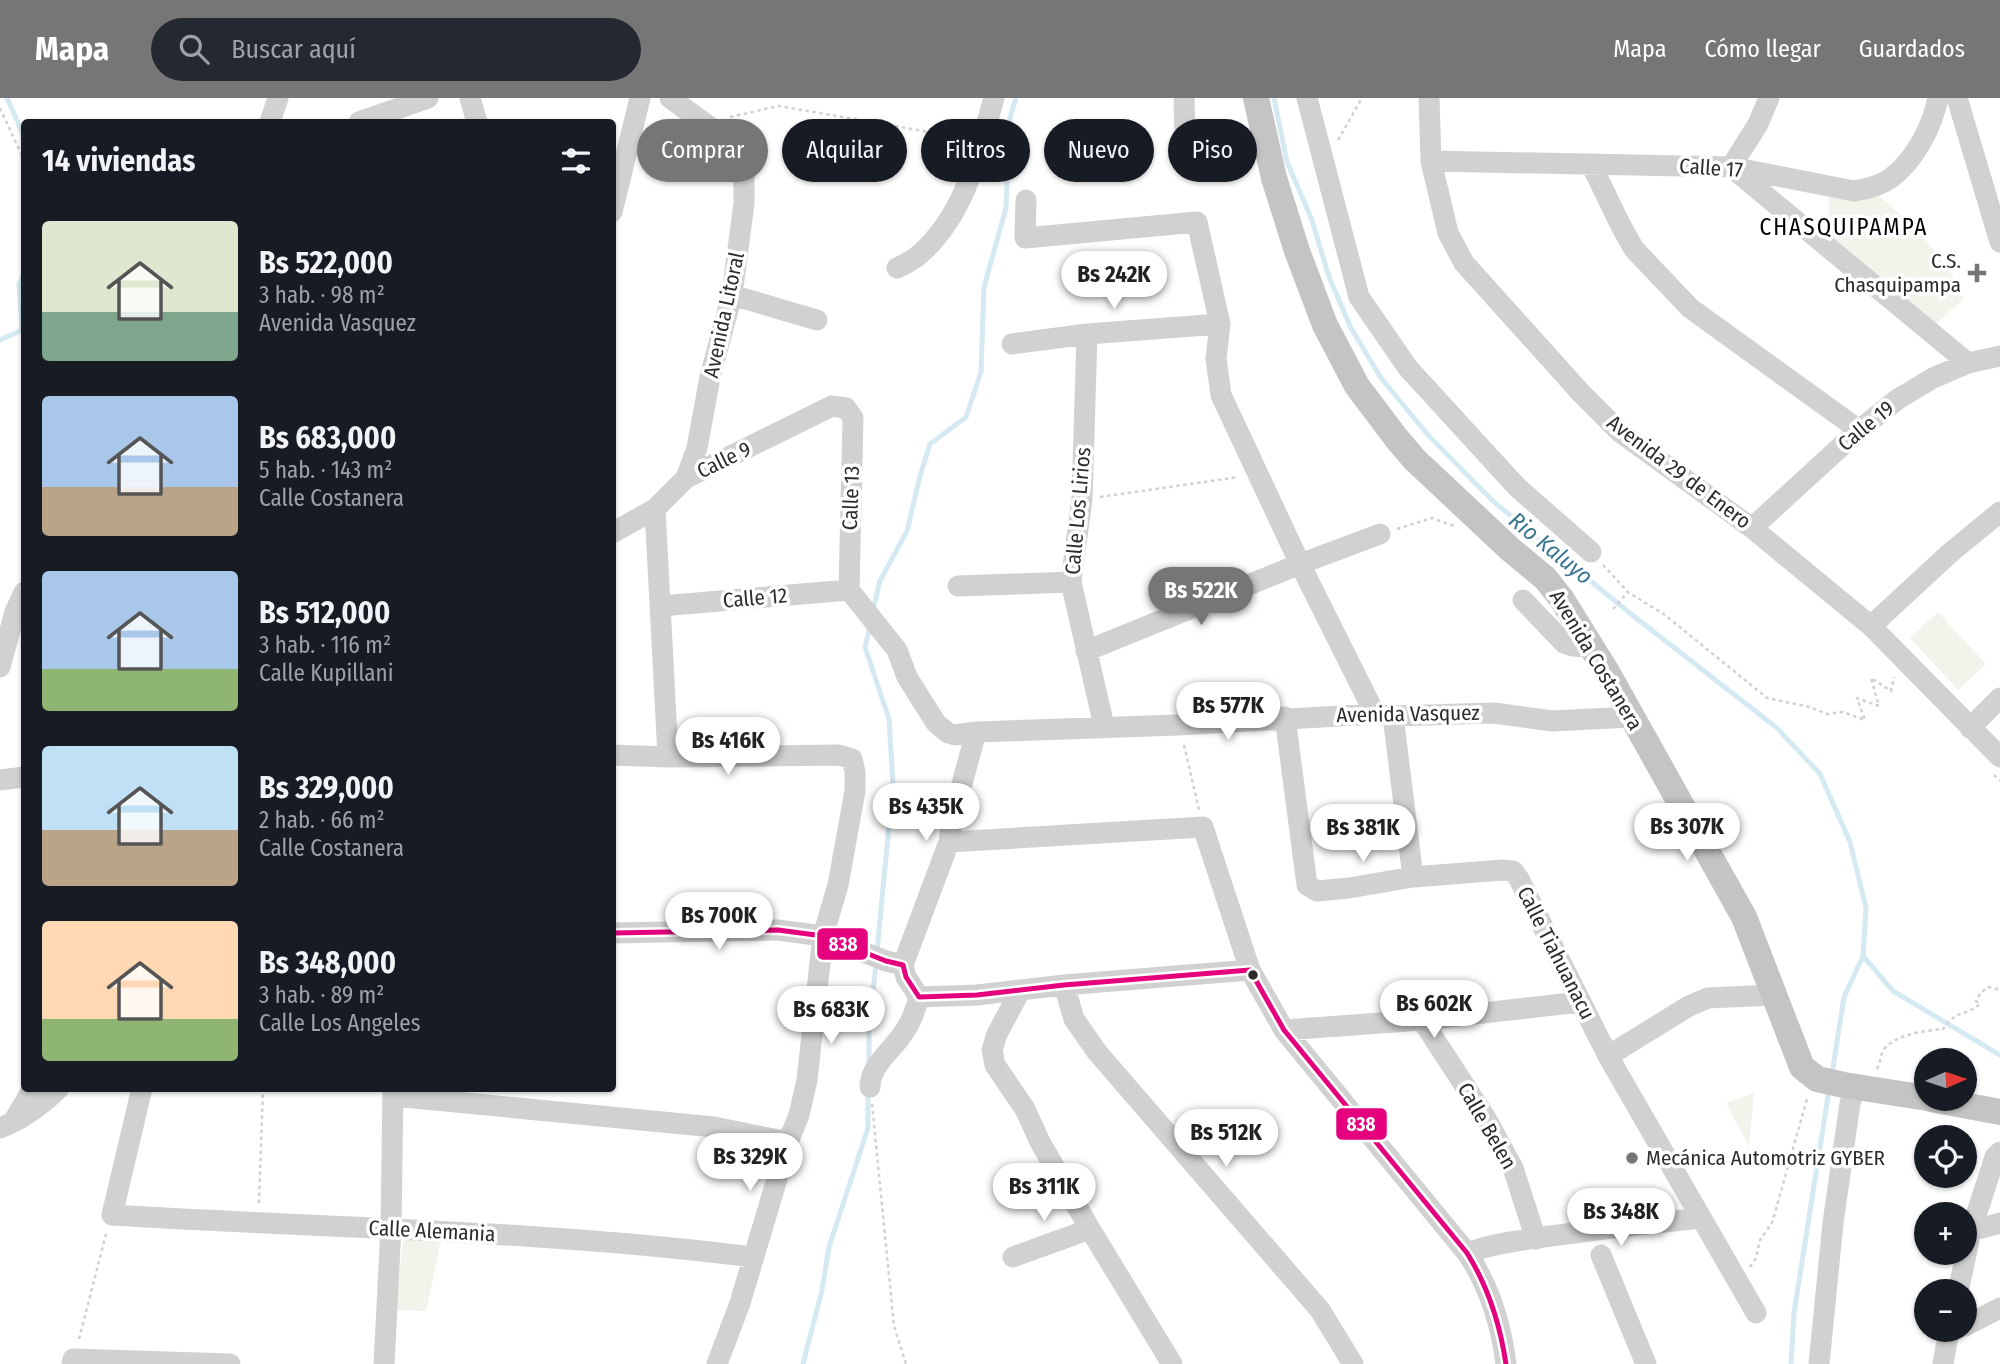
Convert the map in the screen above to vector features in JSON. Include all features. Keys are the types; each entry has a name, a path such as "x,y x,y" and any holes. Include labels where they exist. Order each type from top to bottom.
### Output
{"main road":[{"name":"Avenida Costanera","path":"1256,98 1271,164 1297,251 1325,325 1357,386 1415,460 1511,550 1545,578 1561,598 1744,917 1802,1067 1813,1077"},
{"path":"1813,1077 1914,1096"},
{"path":"1978,1108 2000,1112"}],"street":[{"path":"271,119 278,98"},
{"path":"368,119 428,98"},
{"path":"470,98 476,119"},
{"path":"616,196 640,98"},
{"name":"Avenida Litoral","path":"670,98 698,119"},
{"path":"988,119 994,98"},
{"path":"1184,98 1185,119"},
{"path":"1307,98 1322,164 1359,297 1408,368 1517,486 1591,552"},
{"name":"Avenida 29 de Enero","path":"1429,98 1431,161 1448,233 1464,263 1581,393 1620,432 1752,528 1871,626 2000,757"},
{"path":"1769,98 1758,124 1731,167 1968,363"},
{"name":"Calle 17","path":"1431,161 1731,167 1854,191 1871,188 1890,179 1909,161 1925,133 1938,98"},
{"path":"1957,98 1999,237"},
{"path":"1591,164 1634,250 1690,308 1859,430"},
{"name":"Avenida Litoral","path":"686,478 697,448 710,377 732,295 744,204 744,182"},
{"path":"897,268 920,254 950,219 970,182"},
{"path":"1026,200 1025,238 1197,222 1220,324 1216,359 1221,394 1300,564 1384,715 1413,877"},
{"path":"732,295 817,320"},
{"path":"1012,344 1087,334 1220,324"},
{"name":"Calle Los Lirios","path":"1087,334 1082,499 1071,582 1104,726"},
{"name":"Calle 19","path":"1752,528 1859,430 1898,399 1933,378 1968,363 2000,356"},
{"name":"Calle 9","path":"616,531 655,509 686,478 832,406 846,408"},
{"name":"Calle 13","path":"846,408 853,418 849,590"},
{"path":"655,509 668,757"},
{"path":"1871,626 1950,553 2000,512"},
{"path":"1086,651 1380,534"},
{"path":"958,586 1071,582"},
{"name":"Calle 12","path":"661,606 849,590"},
{"name":"Avenida Vasquez","path":"849,590 897,650 907,677 936,723 955,735 1285,717 1494,713 1552,721 1631,716"},
{"path":"0,667 16,634 15,612 21,599"},
{"path":"1523,600 1564,643 1590,647"},
{"path":"1970,728 2000,698"},
{"name":"Calle Tiahuanacu","path":"1285,717 1307,885 1317,891 1413,877 1513,871 1608,1056 1756,1313"},
{"path":"895,963 949,842 976,732"},
{"path":"616,755 839,755 852,759 855,772 855,791 799,1115 788,1142 740,1303 718,1364"},
{"path":"0,780 21,777"},
{"path":"949,842 1203,827 1250,970 1284,1030 1480,1272 1499,1319 1506,1364"},
{"path":"616,933 778,930 828,938 895,963 919,997 906,1030 891,1052 875,1067 870,1078 870,1087"},
{"path":"919,997 977,995 1250,970"},
{"path":"1064,985 1074,1019 1097,1052 1320,1310 1353,1364"},
{"path":"1020,991 997,1034 992,1050 995,1065 1025,1109 1040,1142 1090,1229 1172,1364"},
{"path":"1608,1056 1689,1006 1708,998 1773,995"},
{"path":"1284,1030 1422,1020 1580,1002"},
{"name":"Calle Belen","path":"1422,1020 1487,1120 1513,1168 1536,1239"},
{"path":"1819,1364 1833,1223 1854,1086"},
{"path":"6,1126 30,1092"},
{"path":"6,1126 42,1105 55,1092"},
{"path":"112,1214 141,1092"},
{"path":"384,1364 391,1228 393,1092 714,1127 788,1142"},
{"path":"1977,1210 1995,1157 2000,1152"},
{"name":"Calle Alemania","path":"112,1214 259,1224 391,1228 678,1247 753,1257"},
{"path":"1467,1253 1480,1248 1633,1224 1701,1218"},
{"path":"1977,1229 2000,1223"},
{"path":"1013,1257 1090,1229"},
{"path":"1601,1255 1646,1364"},
{"path":"1977,1320 2000,1308"},
{"path":"1943,1364 1951,1342"},
{"path":"73,1362 230,1364"}],"path":[{"path":"1322,164 1347,127 1362,98"},
{"path":"723,119 779,106 921,130"},
{"path":"0,108 21,154"},
{"path":"1082,499 1259,474"},
{"path":"1380,534 1432,518 1455,527"},
{"path":"1591,552 1628,592 1665,615 1767,698 1810,707 1827,714 1843,712 1865,720 1857,698 1879,706 1871,678 1891,691 1897,660 1902,656"},
{"path":"1613,609 1628,592"},
{"path":"1179,724 1203,827"},
{"path":"1854,1086 1876,1071 1882,1054 1891,1043 1927,1030 1943,1029 1952,1017 1976,1009 1980,1004 1976,1000 1981,992 1989,987 2000,990"},
{"path":"1737,1283 1756,1258 1760,1240 1772,1223 1813,1077"},
{"path":"870,1087 894,1325 906,1364"},
{"path":"259,1224 263,1092"},
{"path":"73,1362 112,1214"}],"shaded area":[{"path":"1829,188 1871,188 1911,225 1935,252 1956,281 1964,298 1934,326 1810,229 1813,220 1829,222"},
{"path":"1938,612 1986,664 1958,690 1910,638"},
{"path":"1754,1093 1749,1147 1726,1103"},
{"path":"404,1237 441,1240 426,1311 395,1310"}],"waterway":[{"path":"7,98 21,129"},
{"path":"873,610 880,581 907,531 930,444 966,417 981,372 984,287 1006,208 1010,118 1016,98"},
{"name":"Rio Kaluyo","path":"1274,98 1287,162 1312,220 1329,277 1351,328 1381,378 1428,435 1495,503 1777,728 1820,774 1850,842 1866,908 1863,956 1844,997 1832,1074"},
{"path":"21,280 21,315"},
{"path":"0,340 21,330"},
{"path":"870,626 865,647 889,719 893,784 877,951"},
{"path":"1863,956 1893,991 2000,1055"},
{"path":"869,1066 869,1027 876,964"},
{"path":"1791,1364 1794,1313 1829,1090"},
{"path":"803,1364 822,1290 829,1247 868,1128 868,1093"}],"transit line":[{"name":"838","path":"616,933 778,930 823,936 903,965 906,977 919,997 977,995 1250,970 1284,1030 1467,1253 1482,1279 1492,1307 1506,1364"}],"place":[{"name":"C.S. Chasquipampa","path":"1977,273"},
{"name":"Mecánica Automotriz GYBER","path":"1632,1158"}],"district":[{"name":"CHASQUIPAMPA","path":"1844,227"}]}
